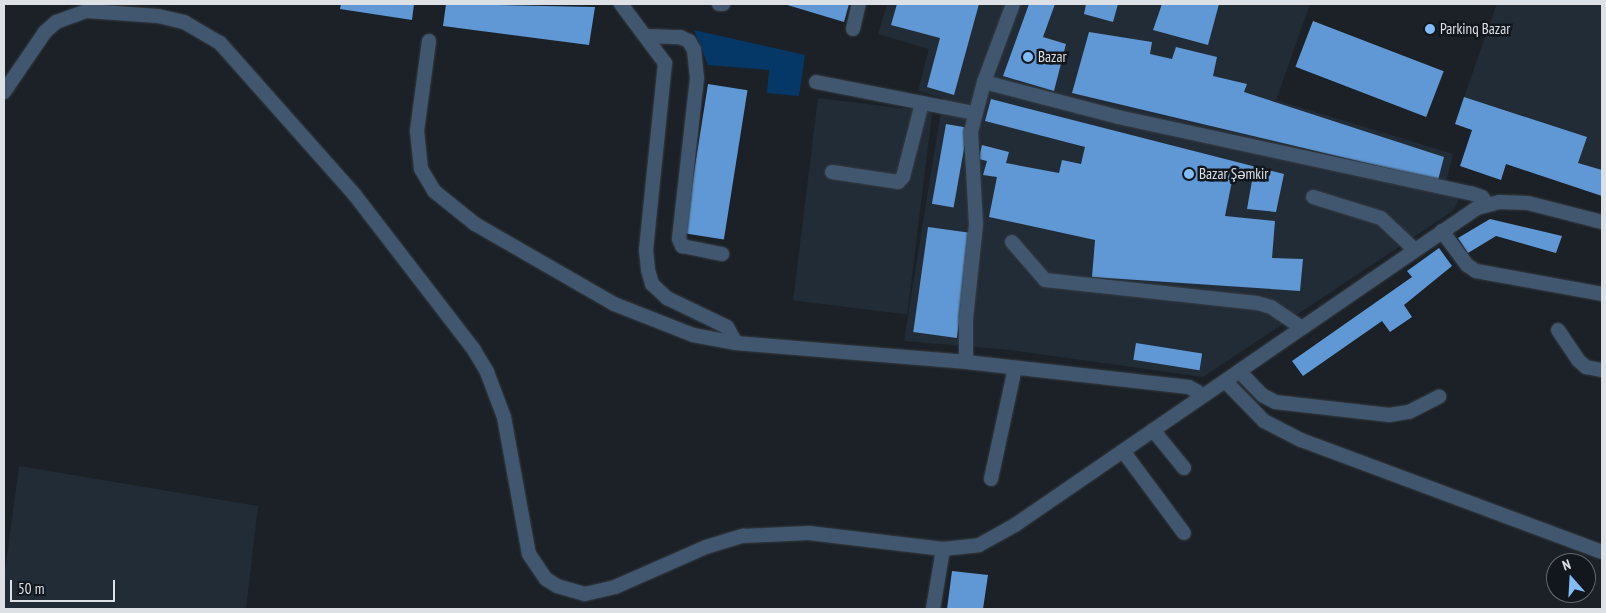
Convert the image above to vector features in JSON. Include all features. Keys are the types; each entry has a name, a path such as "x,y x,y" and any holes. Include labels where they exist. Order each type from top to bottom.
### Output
{"street":[{"path":"621,4 647,36 665,63 666,81 646,250 648,270 652,284 667,298 727,327 736,343"},
{"path":"853,28 859,4"},
{"path":"966,362 966,319 976,224 971,166 974,113 1013,4"},
{"path":"4,92 45,32 56,22 87,11 158,16 184,22 220,43 354,194 474,350 494,388 504,417 530,554 557,586 585,594 600,592 706,547 759,534 809,533 943,549 979,545 992,539 1154,430 1442,231 1487,204 1528,203 1602,222"},
{"path":"647,36 680,37 689,41 694,50 697,78 678,239 682,246 722,254"},
{"path":"429,41 416,150 420,169 434,191 475,224 614,304 694,335 736,343 966,362 1190,387 1198,392"},
{"path":"816,82 974,113"},
{"path":"984,82 1118,117 1471,193 1482,197 1487,204"},
{"path":"832,172 898,182 903,178 922,103"},
{"path":"1313,196 1381,218 1415,250"},
{"path":"1442,231 1467,265 1476,271 1602,291"},
{"path":"1012,242 1045,280 1257,303 1271,307 1302,328"},
{"path":"1558,330 1578,360 1586,367 1602,370"},
{"path":"991,479 1015,368"},
{"path":"1239,371 1262,395 1275,402 1389,415 1409,412 1439,397"},
{"path":"1225,381 1264,421 1301,440 1602,552"},
{"path":"1154,430 1184,468"},
{"path":"1123,451 1184,533"},
{"path":"933,609 943,549"}],"shaded area":[{"name":"Bazar Şəmkir","path":"887,4 1310,4 1276,100 1453,154 1443,194 1459,199 1453,211 1203,377 1011,350 904,341 943,98 918,91 929,49 878,34"},
{"path":"1497,4 1602,4 1602,170 1578,163 1586,137 1464,97"},
{"path":"694,30 805,55 799,96 767,93 769,70 708,65"},
{"path":"818,98 932,112 907,314 793,300"},
{"path":"19,466 258,506 246,609 4,609 4,579"}],"building":[{"path":"341,4 414,4 412,20 340,9"},
{"path":"446,4 595,7 589,45 443,26"},
{"path":"784,4 849,4 844,22"},
{"path":"897,4 979,4 954,95 927,87 940,38 891,25"},
{"path":"1029,4 1055,4 1043,37 1066,44 1054,91 1003,76"},
{"path":"1086,4 1118,4 1113,22 1084,14"},
{"path":"1162,4 1219,4 1208,45 1153,30"},
{"path":"1313,21 1444,71 1426,117 1295,67"},
{"path":"1089,32 1152,42 1150,54 1172,59 1176,47 1217,57 1213,76 1247,84 1244,92 1444,157 1438,180 1072,93"},
{"path":"708,84 748,90 724,239 684,233"},
{"path":"1464,97 1587,137 1578,163 1602,170 1602,196 1506,164 1501,180 1460,166 1472,130 1455,124"},
{"path":"991,99 1284,174 1276,212 1247,209 1252,181 1233,176 1225,216 1275,221 1272,258 1303,259 1300,291 1092,277 1095,240 989,217 997,177 983,175 987,161 979,159 982,145 1009,152 1006,163 1059,173 1062,160 1081,164 1085,147 985,121"},
{"path":"946,124 968,128 954,208 932,204"},
{"path":"1490,219 1562,236 1556,253 1496,236 1468,253 1458,238"},
{"path":"928,227 972,233 957,338 913,332"},
{"path":"1439,248 1452,266 1404,305 1412,317 1390,332 1382,321 1303,376 1292,361 1412,277 1407,271"},
{"path":"1136,343 1202,353 1200,370 1133,360"},
{"path":"952,571 988,575 983,609 947,609"}],"place":[{"name":"Parkinq Bazar","path":"1430,29"},
{"name":"Bazar","path":"1028,57"},
{"name":"Bazar Şəmkir","path":"1189,174"}]}
